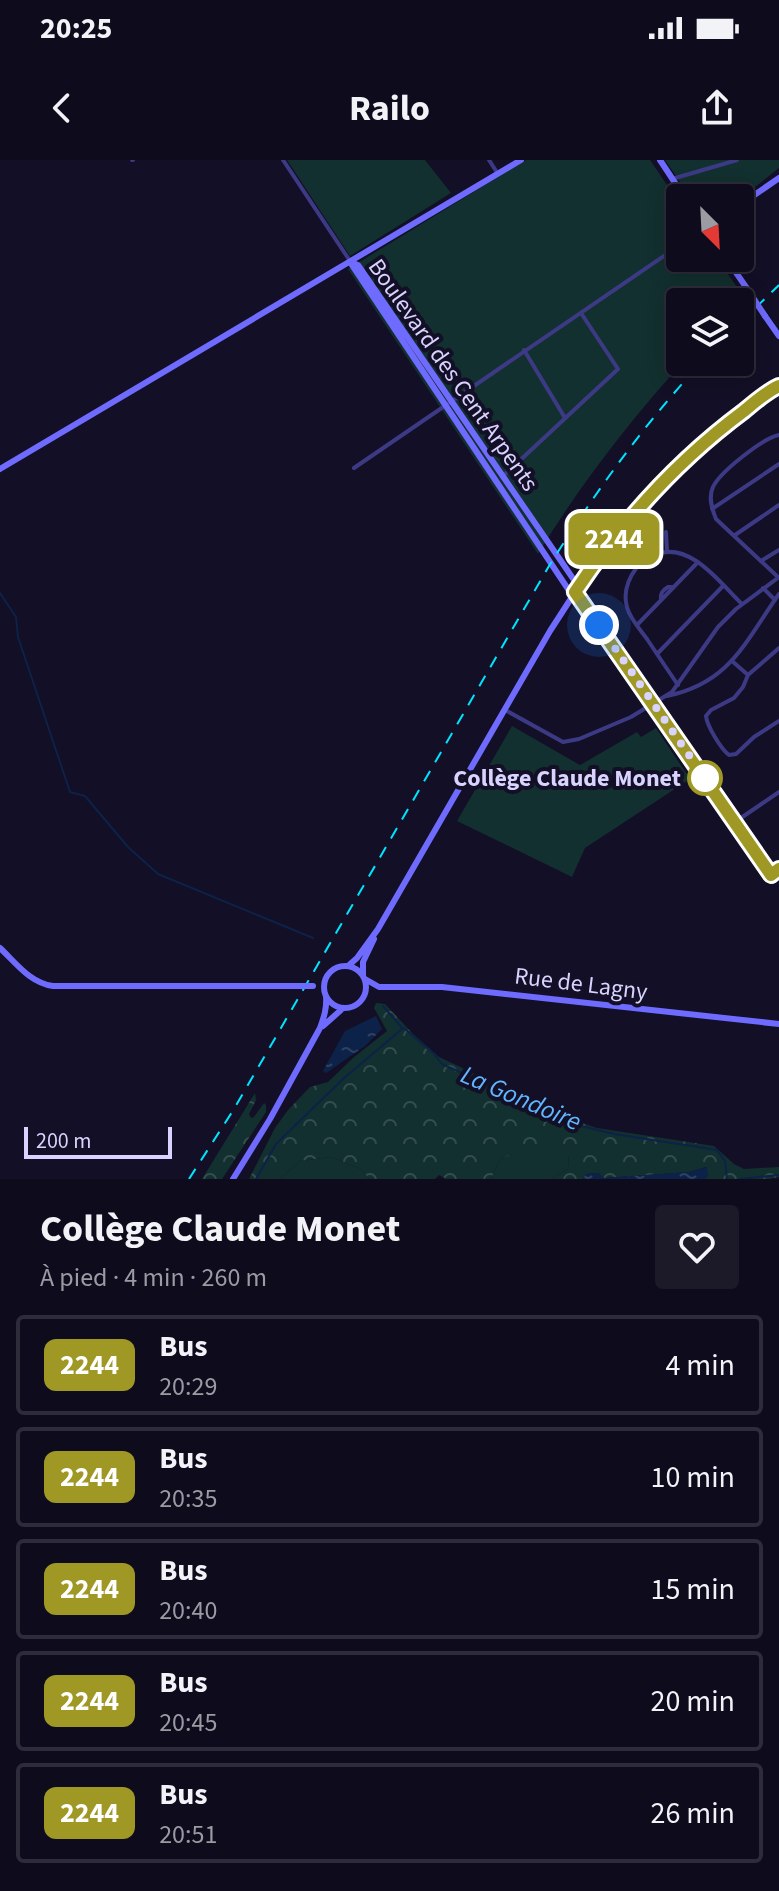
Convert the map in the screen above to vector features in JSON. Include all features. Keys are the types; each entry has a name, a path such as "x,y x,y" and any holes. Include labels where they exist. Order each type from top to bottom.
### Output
{"main road":[{"path":"0,469 521,160"},
{"path":"660,160 675,184"},
{"path":"754,195 779,178"},
{"name":"Boulevard des Cent Arpents","path":"350,262 358,265 568,589 575,592"},
{"path":"736,272 779,336"},
{"path":"320,1028 333,1015 357,1005 365,995 363,962 378,929 575,592 609,545 667,478 713,435 778,385"},
{"name":"Boulevard des Cent Arpents","path":"448,404 574,580 575,592 773,878"},
{"path":"0,948 39,983 53,986 313,986 325,980 334,969 348,966 378,929"},
{"path":"348,966 357,969 364,978"},
{"name":"Rue de Lagny","path":"364,978 379,987"},
{"path":"233,1179 320,1028 325,1014 325,980"},
{"path":"313,986 334,1005 345,1009"},
{"name":"Rue de Lagny","path":"365,995 379,987 451,987 779,1024"}],"street":[{"name":"Boulevard des Cent Arpents","path":"283,160 350,262"},
{"path":"489,160 498,174"},
{"path":"672,179 737,160"},
{"path":"354,468 666,254"},
{"path":"502,477 618,369 581,312"},
{"path":"524,350 565,418"},
{"path":"505,710 567,742 619,722 666,696 678,685 709,638 742,604 779,577 716,519 711,498 713,486 724,474 759,443 779,435"},
{"path":"712,509 779,464"},
{"path":"734,535 779,505"},
{"path":"666,532 667,551"},
{"path":"761,561 779,550"},
{"path":"678,685 627,609 625,594 636,568 645,559 667,551 680,552 698,562 742,604"},
{"path":"637,625 698,562"},
{"path":"657,654 723,586"},
{"path":"763,588 775,600"},
{"path":"666,696 712,679 732,661 779,594"},
{"path":"779,642 778,648 748,675 734,698 711,710 706,716 706,723 722,750 729,755 736,754 754,737 779,721"},
{"path":"732,661 748,675"},
{"path":"681,679 689,690"},
{"path":"735,822 779,792"},
{"path":"773,878 779,869"}],"green space":[{"path":"287,160 425,160 451,193 350,256"},
{"path":"526,160 650,160 666,184 666,272 727,272 738,288 666,288 666,376 671,376 606,455 538,554 348,269"},
{"path":"665,160 779,160 779,168 754,188 754,184 681,184"},
{"path":"512,726 580,765 637,732 641,737 656,728 690,779 585,848 572,877 457,821"},
{"path":"376,1003 385,1004 439,1057 573,1120 597,1128 714,1146 744,1169 779,1167 779,1177 704,1179 708,1176 706,1167 689,1172 604,1178 598,1173 586,1174 583,1179 551,1179 568,1169 569,1155 565,1150 522,1150 500,1159 491,1179 446,1179 439,1175 435,1179 369,1179 361,1169 331,1157 300,1161 280,1179 249,1179 275,1128 288,1110 310,1087 328,1082 387,1031 374,1008"},
{"path":"255,1093 256,1100 249,1114 251,1118 264,1103 266,1112 222,1179 202,1179"},
{"path":"521,1150 565,1150 569,1154 568,1169 551,1179 491,1179 500,1159"},
{"path":"331,1157 361,1169 369,1179 280,1179 300,1161"}],"water":[{"path":"376,1016 382,1029 365,1046 326,1073 323,1071 345,1031"},
{"path":"707,1167 708,1176 704,1179 583,1179 586,1174 598,1173 604,1178 689,1172"}],"waterway":[{"path":"0,593 16,617 18,637 70,792 85,796 128,847 158,874 313,938"},
{"name":"La Gondoire","path":"383,1006 442,1064 573,1124 614,1134 717,1150 725,1161 727,1179"},
{"path":"256,1179 276,1144 343,1079 402,1029"},
{"name":"La Gondoire","path":"740,1179 779,1175"}],"railway":[{"path":"754,309 779,285"},
{"path":"189,1179 234,1109 549,566 621,460 690,376"}],"bus line":[{"name":"2244","path":"779,386 713,435 667,478 609,545 575,592 771,875 779,869"}],"place":[{"name":"Collège Claude Monet","path":"705,778"}],"route":[{"path":"599,625 707,781 705,778"}]}
